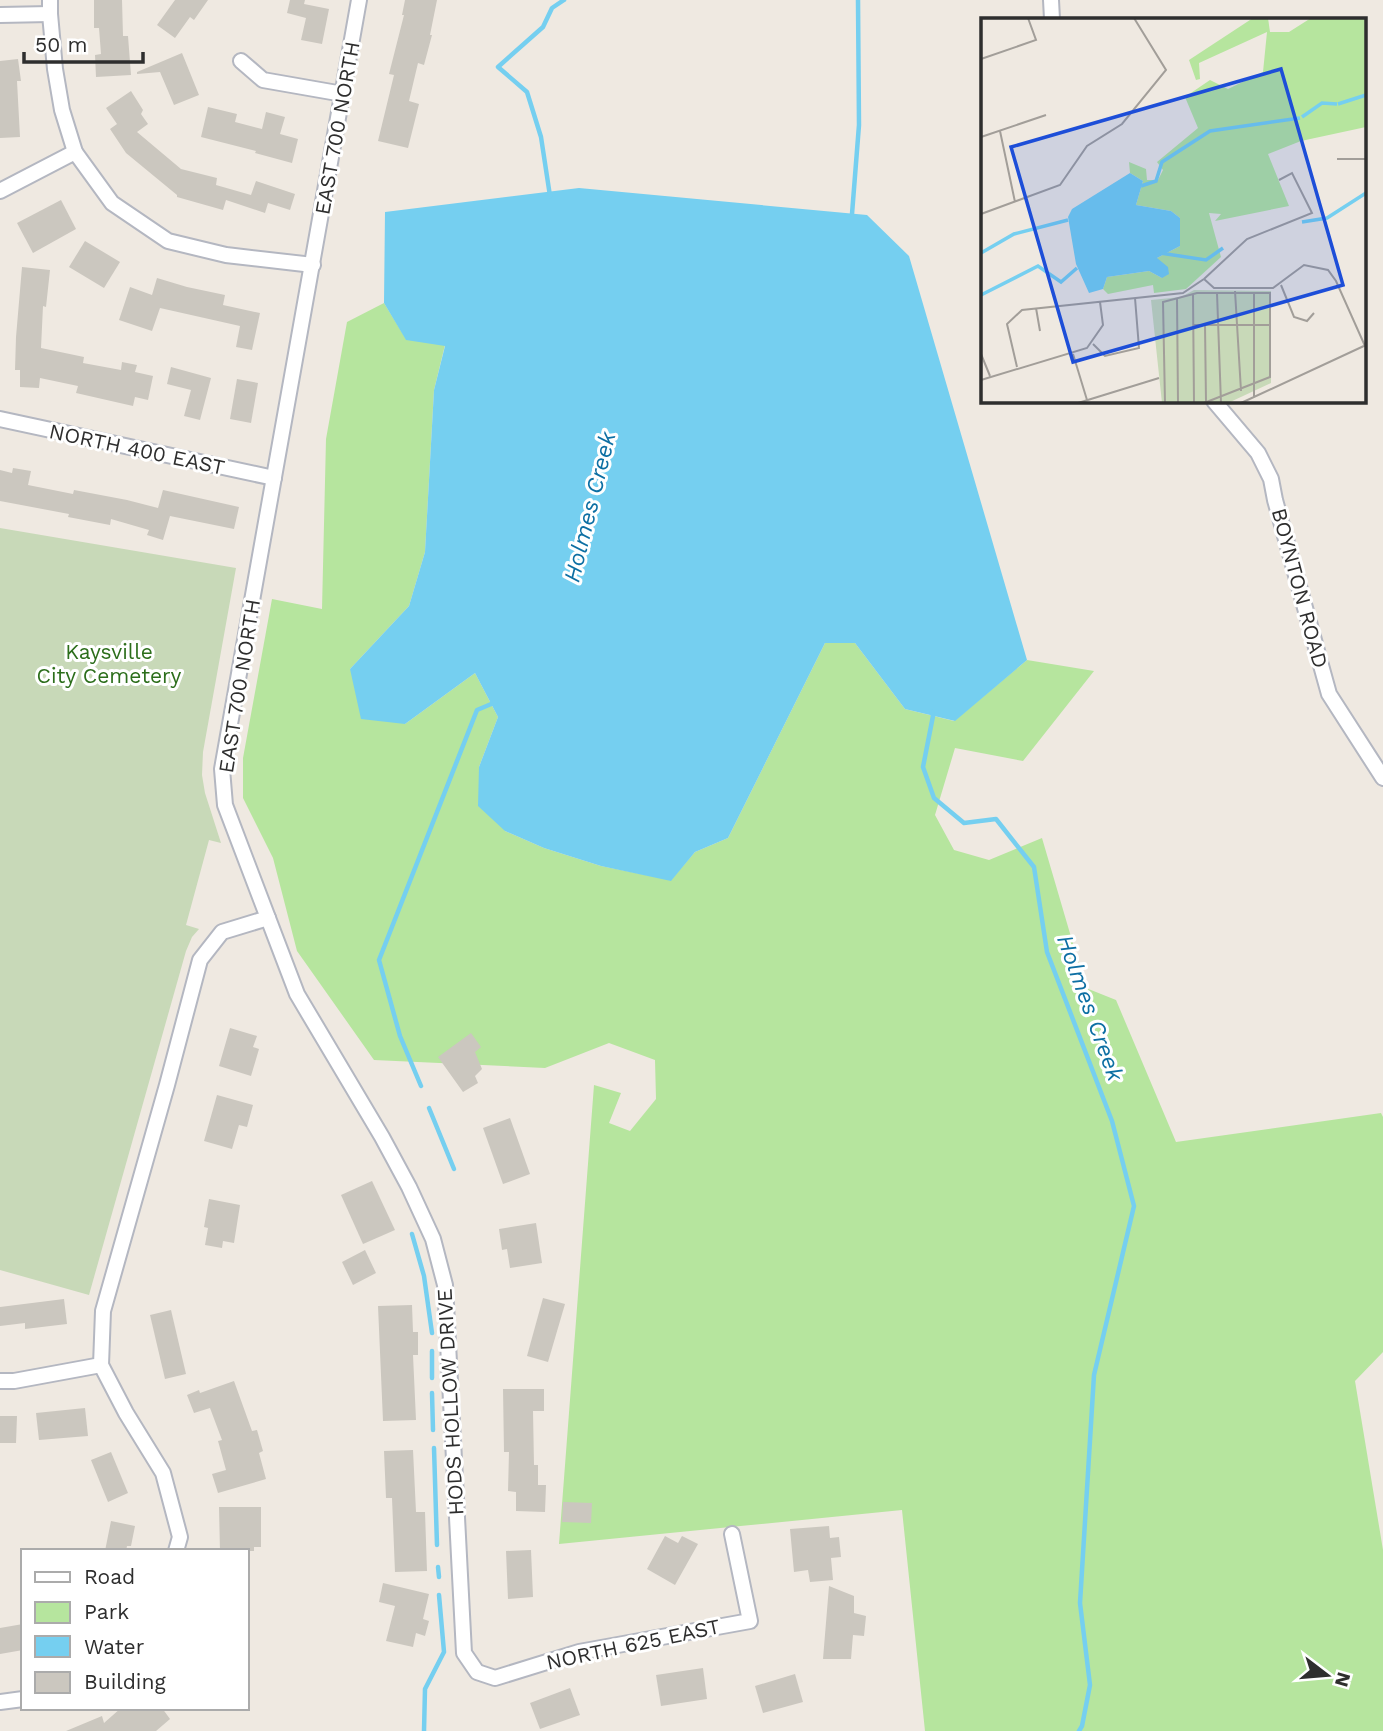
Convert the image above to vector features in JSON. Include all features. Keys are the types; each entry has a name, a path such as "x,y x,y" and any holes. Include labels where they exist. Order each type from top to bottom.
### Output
{"street":[{"name":"EAST 700 NORTH","path":"268,918 225,805 222,769 359,0"},
{"path":"1051,0 1052,18"},
{"path":"0,15 50,7 55,69 62,110 75,152 112,203 168,241 226,255 313,265"},
{"path":"241,61 262,80 343,94"},
{"path":"0,191 75,152"},
{"name":"BOYNTON ROAD","path":"1215,402 1258,453 1271,478 1329,694 1383,778"},
{"name":"NORTH 400 EAST","path":"0,419 274,478"},
{"path":"177,1549 180,1537 163,1473 101,1366 103,1311 200,960 222,932 268,918"},
{"name":"HODS HOLLOW DRIVE","path":"268,918 297,994 409,1186 433,1239 445,1285 464,1653 477,1672"},
{"path":"0,1381 101,1366"},
{"name":"NORTH 625 EAST","path":"477,1672 495,1678 579,1652 750,1620 732,1534"},
{"path":"0,1702 21,1699"}],"green space":[{"path":"384,303 406,339 445,345 434,390 425,552 409,606 350,669 405,724 475,673 498,717 479,767 505,831 544,848 601,866 671,880 695,852 728,838 825,643 855,643 905,709 954,721 1027,660 1094,671 1023,761 955,748 935,815 954,850 989,860 1042,838 1086,988 1116,1000 1176,1142 1381,1113 1383,1117 1383,1352 1355,1381 1383,1550 1383,1731 925,1731 902,1510 559,1544 594,1085 621,1093 609,1123 630,1131 656,1099 655,1060 609,1043 545,1068 374,1060 297,951 273,858 243,798 243,758 272,599 322,609 326,439 347,322"},
{"name":"Kaysville City Cemetery","path":"0,528 236,568 203,752 202,775 205,793 221,843 209,840 186,925 199,929 186,951 89,1295 0,1270"}],"water":[{"path":"579,188 867,215 909,256 1027,660 955,721 905,709 855,643 825,643 728,838 695,852 671,881 601,866 544,848 505,831 478,806 479,767 498,717 475,673 405,724 361,719 350,669 409,606 425,552 434,390 445,346 406,340 384,303 385,212"}],"building":[{"path":"94,0 122,0 123,36 128,36 131,75 96,77 95,55 101,54 99,28 94,28"},
{"path":"175,0 208,0 194,20 190,17 175,38 157,25"},
{"path":"290,0 305,0 304,4 329,9 322,44 301,40 306,18 287,13"},
{"path":"405,0 437,0 424,65 418,63 409,101 419,104 408,148 378,141 394,75 389,74 404,15"},
{"path":"182,53 199,95 174,105 160,72 137,72"},
{"path":"18,59 21,81 17,81 20,137 0,138 0,61"},
{"path":"131,91 148,124 137,132 181,169 217,178 216,185 251,195 256,181 295,194 290,210 268,203 265,213 226,200 223,210 177,197 126,153 110,129 117,124 106,108"},
{"path":"208,107 237,114 235,122 262,129 266,112 285,117 280,134 298,139 292,163 201,137"},
{"path":"61,200 76,229 33,253 17,223"},
{"path":"85,241 120,262 104,288 69,267"},
{"path":"22,267 50,270 46,307 43,306 41,348 84,357 83,363 121,370 122,362 137,365 135,372 153,376 148,400 135,397 133,406 76,393 78,386 40,378 39,388 20,387 20,370 15,370"},
{"path":"157,278 225,295 223,305 260,313 252,350 236,347 240,326 160,308 152,331 119,320 130,287 152,295"},
{"path":"171,367 211,378 200,420 184,416 191,390 167,384"},
{"path":"237,379 258,383 251,423 230,419"},
{"path":"13,468 31,471 28,485 73,494 74,490 158,508 163,490 239,507 234,529 170,516 163,540 147,535 149,530 111,519 110,525 0,501 0,470 12,473"},
{"path":"230,1028 257,1036 253,1047 259,1049 251,1076 219,1066"},
{"path":"471,1033 481,1047 475,1052 482,1069 475,1076 478,1083 463,1092 438,1057"},
{"path":"217,1095 253,1105 247,1127 239,1125 232,1149 204,1141"},
{"path":"510,1118 530,1174 503,1184 483,1128"},
{"path":"372,1181 395,1230 363,1244 341,1195"},
{"path":"209,1199 240,1205 234,1243 223,1241 222,1248 205,1245 208,1228 204,1227"},
{"path":"536,1223 542,1263 510,1268 507,1249 502,1250 499,1229"},
{"path":"365,1250 376,1273 353,1285 342,1262"},
{"path":"543,1298 565,1304 548,1362 527,1356"},
{"path":"64,1299 67,1324 25,1329 25,1323 0,1326 0,1307"},
{"path":"412,1305 413,1332 418,1332 418,1355 413,1355 416,1420 383,1421 378,1306"},
{"path":"171,1310 186,1374 165,1379 150,1315"},
{"path":"234,1381 252,1431 257,1430 263,1451 259,1453 266,1479 218,1493 212,1474 226,1470 218,1441 222,1440 210,1408 194,1413 187,1395"},
{"path":"503,1389 544,1389 544,1411 533,1411 534,1465 538,1465 538,1485 546,1485 545,1512 516,1511 516,1492 508,1491 509,1452 504,1452"},
{"path":"85,1408 88,1436 39,1440 36,1413"},
{"path":"0,1416 17,1416 16,1443 0,1443"},
{"path":"413,1450 416,1512 425,1512 427,1571 395,1572 392,1498 386,1498 384,1451"},
{"path":"111,1452 128,1493 108,1502 91,1460"},
{"path":"563,1502 592,1503 591,1523 562,1522"},
{"path":"219,1507 261,1507 261,1547 254,1547 254,1551 220,1549"},
{"path":"111,1521 135,1526 131,1546 127,1546 126,1549 105,1549"},
{"path":"829,1526 830,1538 839,1537 841,1557 831,1558 833,1580 810,1582 808,1570 794,1572 790,1529"},
{"path":"665,1536 678,1543 682,1536 698,1544 675,1585 647,1569"},
{"path":"531,1550 533,1597 508,1599 506,1551"},
{"path":"383,1583 429,1594 423,1619 429,1621 425,1636 416,1633 413,1647 386,1641 395,1606 379,1602"},
{"path":"829,1586 854,1596 854,1613 866,1616 864,1636 853,1635 851,1659 823,1659"},
{"path":"21,1624 21,1650 0,1654 0,1628"},
{"path":"703,1668 707,1699 661,1706 656,1675"},
{"path":"795,1674 803,1702 763,1713 755,1686"},
{"path":"570,1688 580,1715 540,1729 530,1703"},
{"path":"119,1710 163,1710 170,1719 156,1731 66,1731 102,1716 104,1723"}],"waterway":[{"name":"Holmes Creek","path":"550,196 541,137 527,92 498,67 543,27 552,8 564,0"},
{"path":"852,214 859,125 858,0"},
{"path":"421,1086 400,1036 379,960 477,710 496,702"},
{"name":"Holmes Creek","path":"932,712 923,767 934,798 964,823 996,819 1034,867 1047,952 1112,1121 1134,1206 1094,1375 1080,1603 1090,1685 1079,1731"},
{"path":"429,1108 454,1169"},
{"path":"412,1234 424,1276 432,1333"},
{"path":"432,1351 432,1378"},
{"path":"432,1393 433,1430"},
{"path":"434,1448 437,1545"},
{"path":"438,1567 439,1577"},
{"path":"424,1731 425,1689 444,1652 439,1595"}]}
